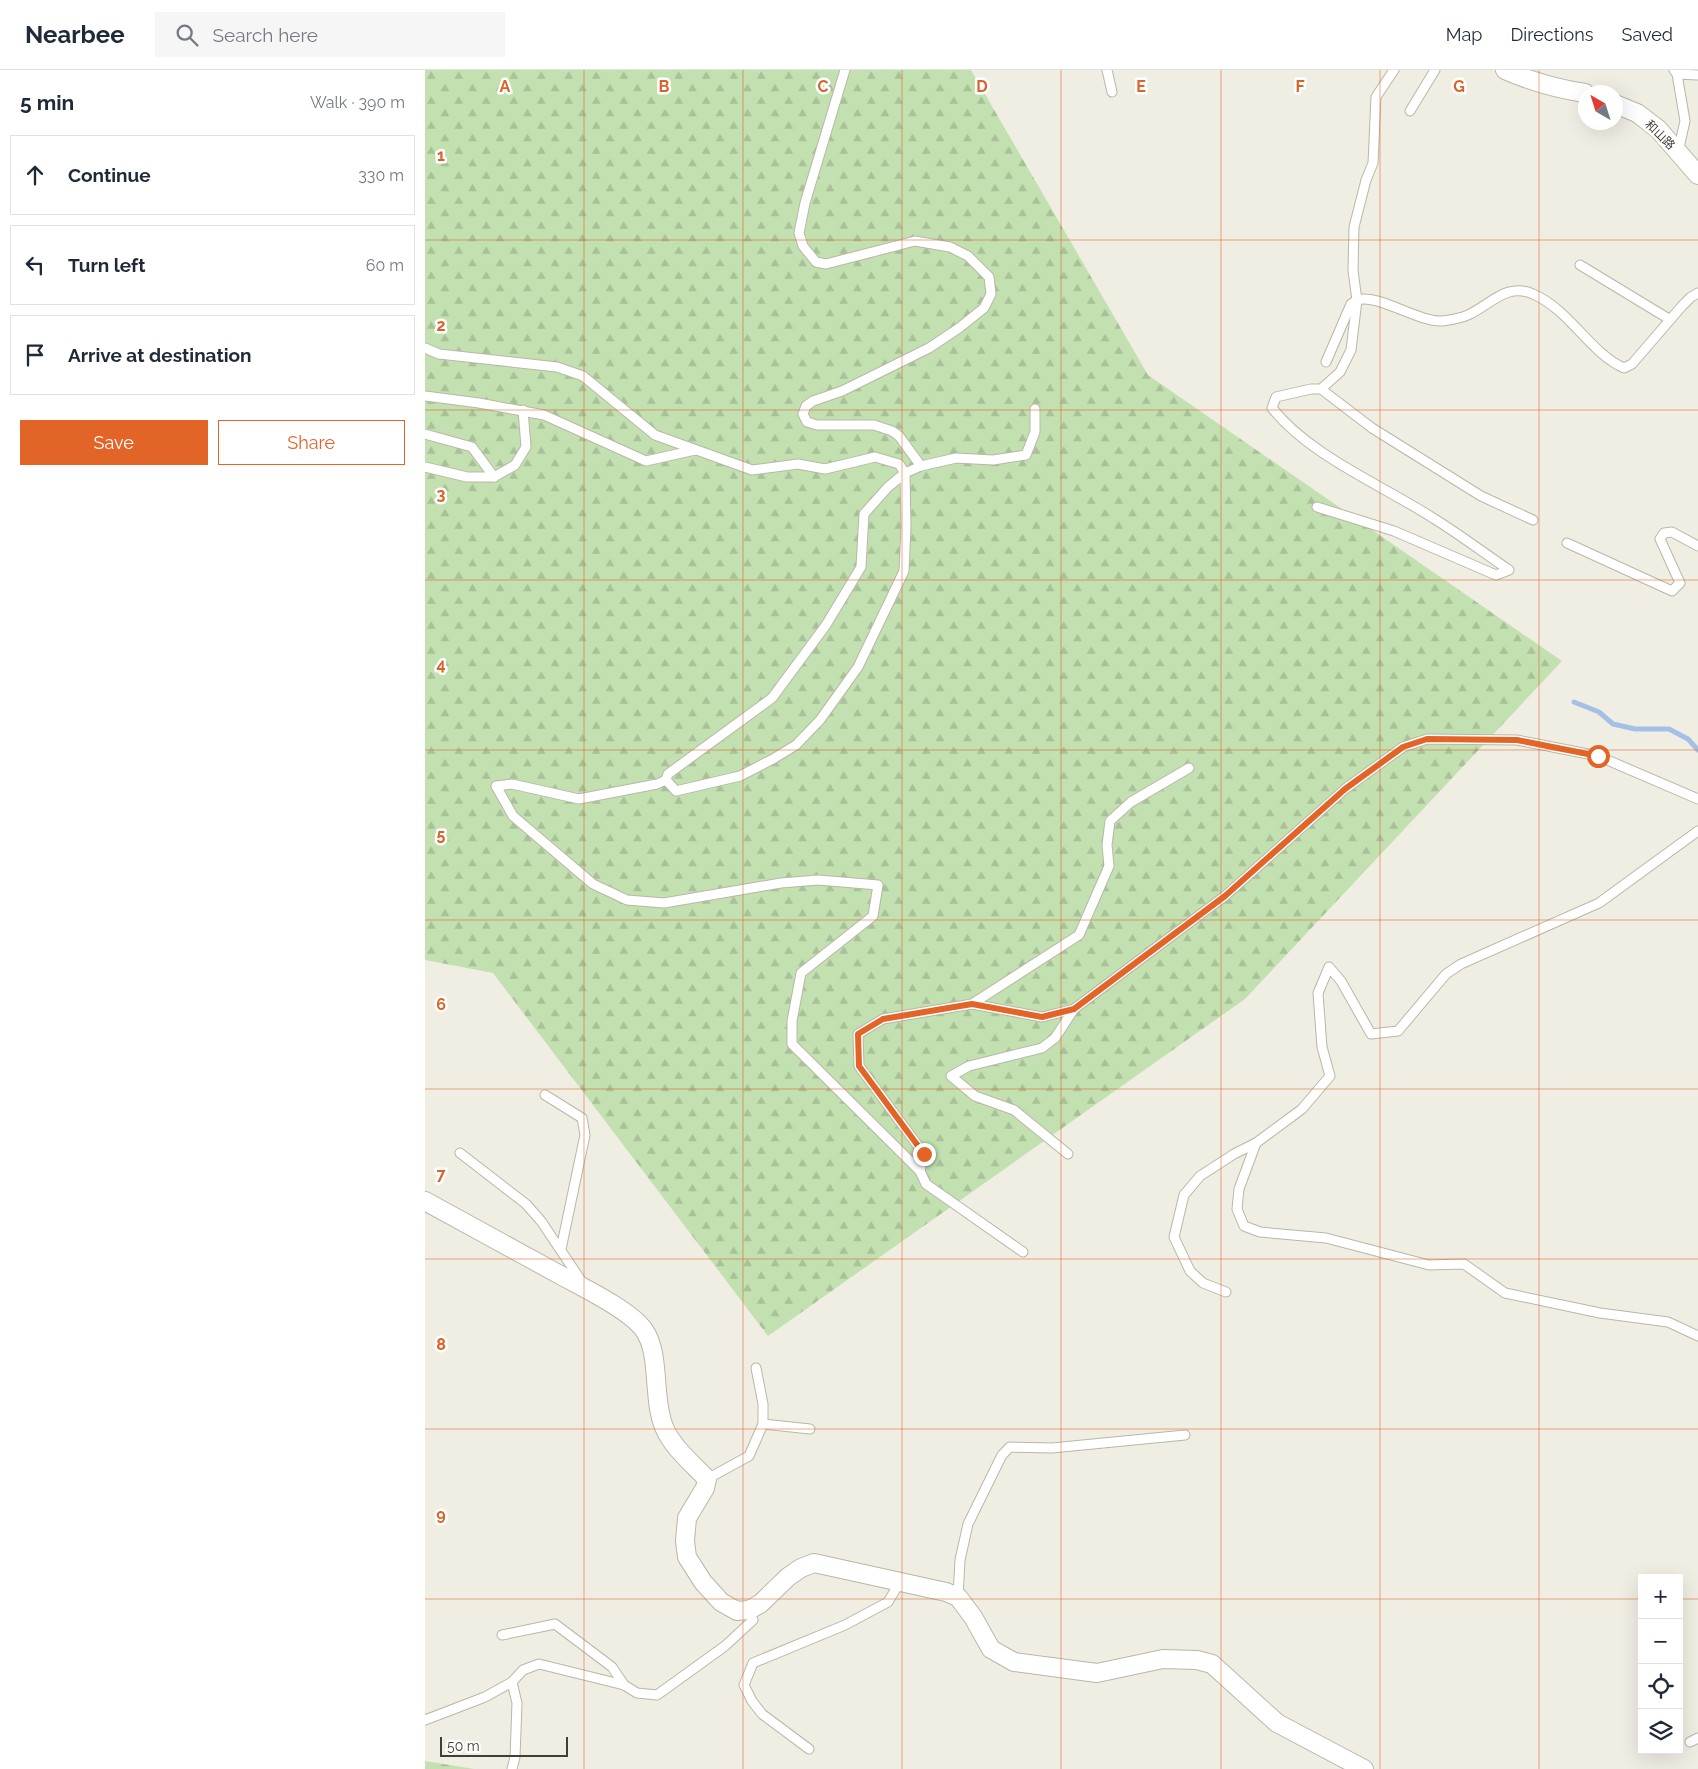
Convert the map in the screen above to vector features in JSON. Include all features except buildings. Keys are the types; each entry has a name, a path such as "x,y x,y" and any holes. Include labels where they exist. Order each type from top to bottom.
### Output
{"street":[{"path":"1505,70 1518,76 1578,92"},
{"name":"和山路","path":"1623,107 1637,113 1651,124 1689,162"},
{"path":"425,1201 586,1289 633,1317 645,1331 651,1345 663,1426 673,1443 707,1479 705,1488 687,1518 685,1541 687,1557 703,1582 721,1602 737,1611 749,1610 760,1604 788,1577 801,1568 814,1563 946,1592 958,1597 973,1617 991,1649 1014,1662 1097,1673 1163,1659 1197,1660 1212,1664 1277,1723 1364,1769"}],"lane":[{"path":"845,70 805,203 799,233 803,246 816,262 826,264 915,241 950,247 968,256 989,277 991,294 984,308 929,348 842,391 813,402 806,406 803,414 807,422 817,426 874,425 892,431 899,436 921,466"},
{"path":"1107,70 1111,92"},
{"path":"1321,389 1340,372 1351,350 1357,300 1353,271 1354,227 1366,180 1373,163 1376,97 1394,70"},
{"path":"1410,111 1435,70"},
{"path":"1689,162 1685,121 1675,72 1698,75"},
{"path":"1581,265 1669,319"},
{"path":"1326,362 1351,304 1357,300 1371,300 1425,319 1439,321 1468,315 1509,291 1519,289 1533,294 1560,311 1612,363 1624,368 1631,364 1669,319 1698,293"},
{"path":"425,348 439,354 557,367 583,376 655,435 752,470 798,464 825,469 875,457 899,464 905,473 906,527 904,571 858,667 820,720 796,744 773,759 740,776 676,791 666,780"},
{"path":"1317,507 1394,531 1496,575 1509,570 1433,518 1330,457 1285,425 1272,408 1276,397 1311,389 1321,389 1372,428 1481,496 1533,520"},
{"path":"425,396 544,414 646,460 695,450"},
{"path":"1023,1252 926,1184 921,1171 792,1044 792,1021 801,973 873,916 878,885 818,880 781,883 663,902 627,900 593,884 513,816 496,786 512,784 579,799 657,784 666,780 668,774 772,698 826,625 861,567 865,514 888,488 905,473 921,466 956,458 993,460 1025,455 1035,432 1035,409"},
{"path":"425,467 467,477 494,477 515,465 525,447 523,410"},
{"path":"425,434 472,447 494,477"},
{"path":"1567,542 1672,591 1680,583 1660,538 1664,533 1672,532 1698,546"},
{"path":"1068,1154 1014,1110 975,1096 951,1076 969,1066 1042,1048 1055,1038 1074,1009 1225,896 1345,789 1403,747 1427,739 1517,740 1598,756 1698,799"},
{"path":"972,1004 1079,935 1109,866 1107,845 1110,821 1131,802 1189,768"},
{"path":"1226,1292 1203,1283 1190,1271 1174,1237 1184,1195 1199,1176 1234,1154 1256,1143 1301,1109 1330,1076 1322,1046 1318,993 1329,967 1341,981 1371,1034 1398,1031 1446,974 1461,964 1599,903 1698,832"},
{"path":"921,1171 924,1154 859,1066 858,1034 883,1019 972,1004 1042,1017 1074,1009"},
{"path":"545,1095 582,1118 585,1135 561,1249"},
{"path":"1256,1143 1239,1189 1237,1209 1244,1226 1261,1232 1326,1238 1429,1265 1464,1264 1505,1293 1600,1313 1668,1322 1698,1336"},
{"path":"460,1153 525,1204 541,1221 586,1289"},
{"path":"707,1479 749,1456 763,1424 763,1404 756,1368"},
{"path":"763,1424 810,1429"},
{"path":"958,1597 960,1560 968,1524 1002,1455 1010,1448 1052,1448 1185,1435"},
{"path":"809,1749 762,1714 752,1701 744,1685 753,1663 845,1625 888,1602 900,1582"},
{"path":"425,1720 485,1697 512,1682 523,1670 539,1664 624,1685 637,1693 657,1695 725,1646 753,1620 749,1610"},
{"path":"502,1635 555,1624 612,1667 624,1685"},
{"path":"512,1682 517,1702 515,1757 512,1769"}],"green space":[{"path":"425,70 971,70 1148,375 1562,661 1245,999 768,1336 493,973 425,960"},
{"path":"425,1761 474,1769 425,1769"}],"waterway":[{"path":"1574,702 1599,712 1613,724 1635,729 1669,729 1688,739 1698,750"}],"route":[{"path":"924,1154 859,1066 858,1034 883,1019 972,1004 1042,1017 1074,1009 1225,896 1345,789 1403,747 1427,739 1517,740 1598,756"}]}
